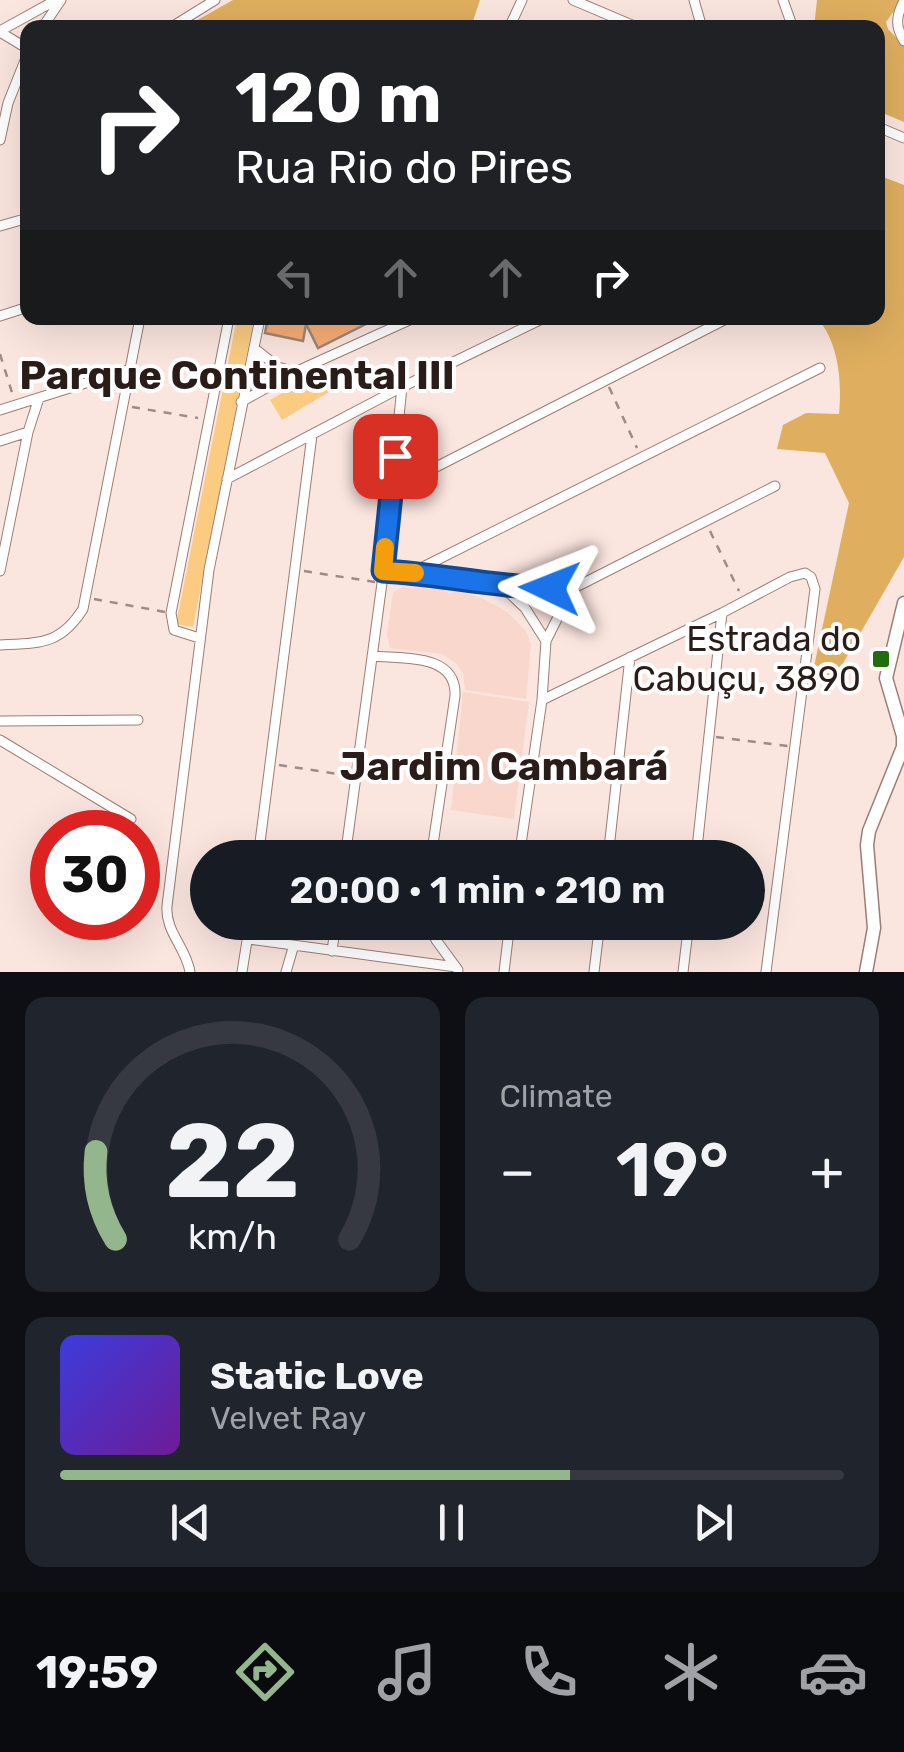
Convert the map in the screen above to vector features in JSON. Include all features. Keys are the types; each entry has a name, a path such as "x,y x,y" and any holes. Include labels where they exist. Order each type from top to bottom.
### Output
{"main road":[{"path":"866,972 874,928 869,830 903,747 886,678 904,603"}],"street":[{"path":"22,20 58,0"},
{"path":"183,20 215,0"},
{"path":"573,0 620,20"},
{"path":"785,5 796,0"},
{"path":"904,1 897,16 897,30 904,41"},
{"path":"0,140 20,72"},
{"path":"0,645 44,643 56,638 74,622 87,598 139,325"},
{"path":"199,638 174,630 171,613 228,325"},
{"path":"190,972 184,950 169,929 167,906 199,638 259,325"},
{"path":"241,402 392,325"},
{"path":"516,331 522,325"},
{"path":"227,479 402,386 529,325"},
{"path":"391,490 714,325"},
{"path":"254,348 278,367 296,372"},
{"path":"413,572 820,368"},
{"path":"0,410 130,369"},
{"path":"347,840 382,583 402,386"},
{"path":"0,571 4,528 39,398"},
{"path":"0,442 28,432"},
{"path":"260,840 312,435"},
{"path":"383,571 413,572 502,587 572,589 775,486"},
{"path":"542,700 798,574 811,577 815,589 766,972"},
{"path":"502,587 526,608 546,641"},
{"path":"523,840 546,641 572,589"},
{"path":"698,840 722,614"},
{"path":"372,656 428,661 453,677 455,696 433,840"},
{"path":"610,840 630,657"},
{"path":"0,721 138,720"},
{"path":"0,740 116,810"},
{"path":"242,972 248,940"},
{"path":"253,940 458,970"},
{"path":"332,951 334,940"},
{"path":"439,940 458,970"},
{"path":"504,972 508,940"},
{"path":"594,972 598,940"},
{"path":"683,972 687,940"},
{"path":"286,972 294,948"}],"path":[{"path":"0,354 16,405"},
{"path":"605,378 642,459"},
{"path":"123,406 209,420"},
{"path":"707,522 744,602"},
{"path":"294,570 382,583"},
{"path":"87,598 171,613"},
{"path":"710,737 794,747"},
{"path":"269,763 356,776"}],"shaded area":[{"path":"233,0 480,0 473,20 197,20"},
{"path":"817,0 902,0 886,22 904,46 904,122 885,114 885,20 815,20"},
{"path":"885,178 904,185 904,557 834,679 812,676 849,503 825,453 777,449 783,425 806,413 839,414 837,363 822,325 885,325"},
{"path":"236,325 253,325 193,627 176,624"},
{"path":"327,367 339,386 282,420 270,400"},
{"path":"403,587 442,589 450,594 454,590 482,598 507,612 526,631 531,644 526,699 465,690 463,673 442,654 390,648 387,635 393,592"},
{"path":"463,692 529,702 514,819 451,810"}],"building":[{"path":"267,325 306,325 303,341 265,333"},
{"path":"306,325 364,325 318,348"}],"slow traffic":[{"path":"385,547 383,571 415,573"}],"place":[{"name":"Estrada do Cabuçu, 3890","path":"881,659"}],"district":[{"name":"Parque Continental III","path":"237,375"},
{"name":"Jardim Cambará","path":"504,766"}],"route":[{"path":"395,456 383,571 413,572 502,587 550,588"}]}
